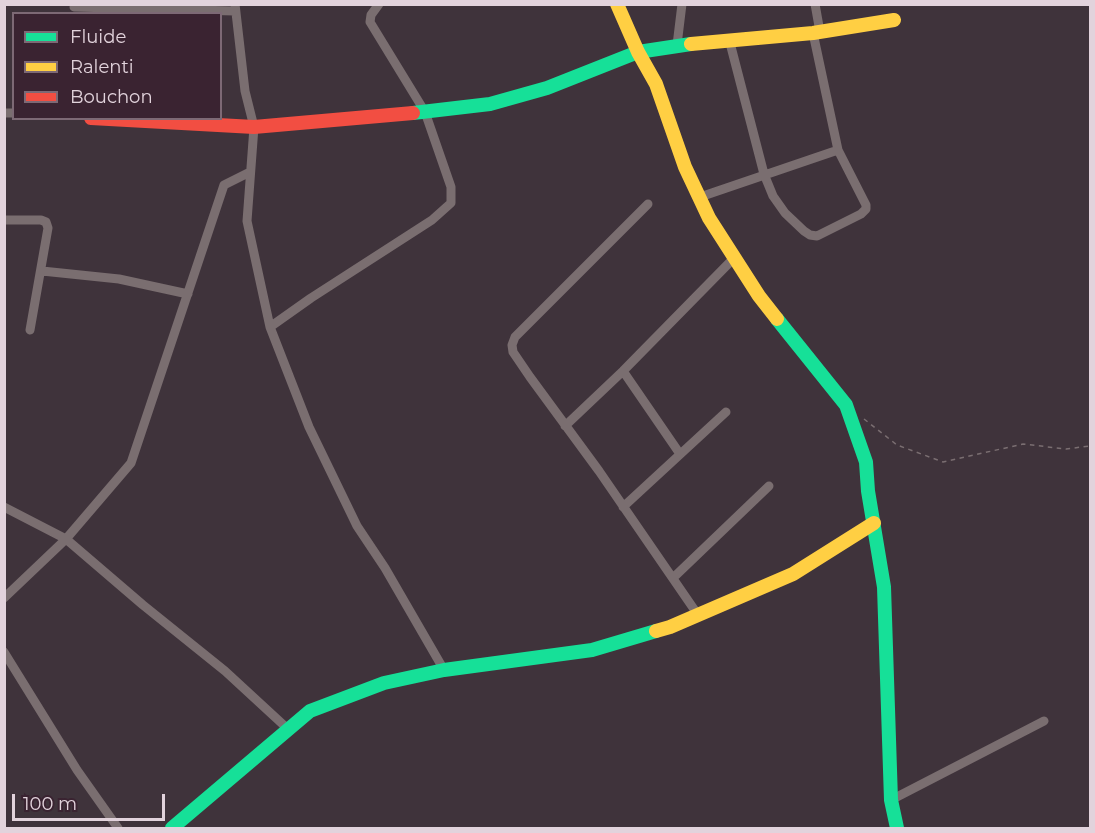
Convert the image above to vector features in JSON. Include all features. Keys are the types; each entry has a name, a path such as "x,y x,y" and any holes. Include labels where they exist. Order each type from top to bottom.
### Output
{"street":[{"path":"270,327 432,220 451,203 451,187 425,112 370,22 371,15 379,4"},
{"path":"617,4 638,52 656,84 685,166 709,218 759,296 846,405 866,462 884,587 891,800 897,828"},
{"path":"677,45 682,4"},
{"path":"729,39 764,174 773,196 785,213 810,235 824,235 866,209 838,150 816,32 815,4"},
{"path":"74,8 235,8 245,91 254,127 247,221 270,327 309,428 357,526 385,568 444,670"},
{"path":"128,120 254,127 490,104 547,88 638,52 729,39 816,32 894,20"},
{"path":"700,197 838,150"},
{"path":"4,598 66,538 130,463 224,185 250,172"},
{"path":"648,204 515,337 512,345 513,352 698,615"},
{"path":"4,220 41,220 46,222 48,228 30,330"},
{"path":"566,426 734,258"},
{"path":"42,272 119,279 188,294"},
{"path":"623,371 680,454"},
{"path":"623,507 726,412"},
{"path":"673,578 769,486"},
{"path":"4,507 66,538 143,605 225,671 289,730"},
{"path":"172,828 310,711 384,683 444,670 592,650 670,627 793,574 874,523"},
{"path":"4,652 77,770 118,828"},
{"path":"891,800 1044,721"}],"path":[{"path":"864,419 897,445 944,462 1023,444 1066,449 1090,446"}],"traffic: fast":[{"path":"413,113 490,104 547,88 638,52 691,44"},
{"path":"777,319 846,405 866,462 868,491 884,587 891,800 897,828"},
{"path":"172,828 310,711 384,683 444,670 592,650 656,631"}],"traffic: slow":[{"path":"617,4 638,52 656,84 685,167 709,218 759,296 777,319"},
{"path":"691,44 813,33 894,20"},
{"path":"656,631 793,574 874,523"}],"traffic: jam":[{"path":"127,120 254,127 413,113"}]}
